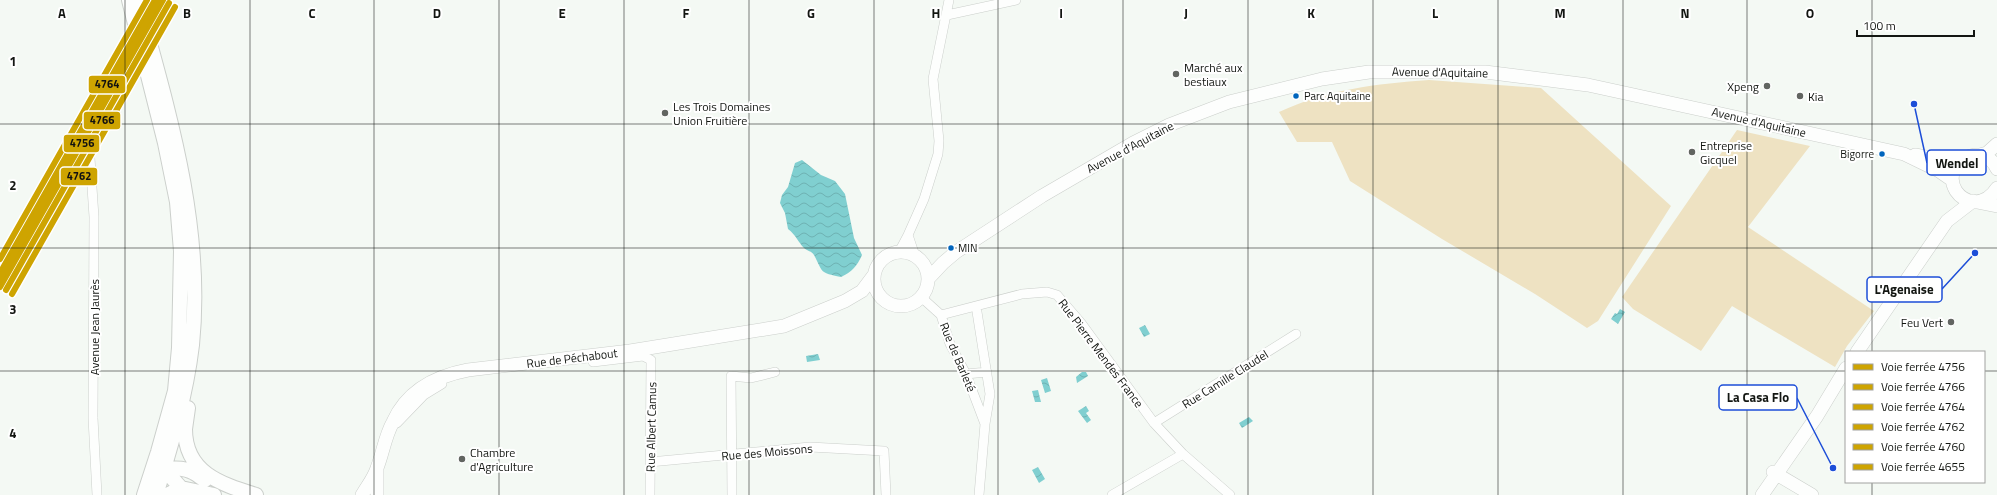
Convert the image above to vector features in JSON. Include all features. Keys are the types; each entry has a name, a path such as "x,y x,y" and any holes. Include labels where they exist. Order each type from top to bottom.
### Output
{"main road":[{"path":"129,0 136,28 188,200 194,305 192,344 185,390 159,461 149,478 144,495"},
{"path":"138,0 170,141 179,225 181,307 179,348 174,391 159,461 156,495"},
{"path":"185,390 188,399 185,428 189,456 197,466 211,477 253,494"},
{"path":"159,461 181,488"},
{"path":"159,461 189,471 208,482 253,494"},
{"path":"167,495 181,488 214,495"}],"street":[{"path":"899,252 924,199 938,154 939,141 933,78 950,0"},
{"path":"947,15 1018,1"},
{"name":"Avenue d'Aquitaine","path":"928,279 942,263 956,252 1042,196 1133,143 1169,125 1230,102 1322,79 1369,72 1485,72 1588,85 1904,154 1939,171 1953,184 1964,198 1974,202"},
{"path":"1904,154 1925,156 1952,162 1968,156 1987,153 1997,144"},
{"path":"1980,155 1987,157 1997,166"},
{"name":"Avenue Jean Jaurès","path":"90,158 94,217 93,418 97,495"},
{"path":"1947,221 1954,196 1953,184 1956,165 1962,159"},
{"path":"1858,351 1947,221 1967,204 1990,196 1997,188"},
{"path":"1974,202 1997,206"},
{"path":"908,235 917,258 927,272 927,286 921,297 914,303 896,305 881,297 874,283 874,275 881,261 892,254 899,252 917,258"},
{"name":"Avenue d'Aquitaine","path":"917,258 933,258 956,252"},
{"name":"Rue de Péchabout","path":"362,495 377,470 392,422 407,400 426,384 449,373 638,350 784,326 845,301 862,291 874,275"},
{"name":"Rue Pierre Mendes France","path":"941,315 1022,294 1046,292 1057,295 1081,324 1154,423 1183,454 1230,495"},
{"name":"Rue de Péchabout","path":"845,301 873,296 881,297"},
{"name":"Rue de Barleté","path":"921,297 941,315 950,344 966,374 985,424"},
{"name":"Rue de Barleté","path":"977,312 990,394 985,424 979,495"},
{"name":"Rue Camille Claudel","path":"1154,423 1296,334"},
{"name":"Rue Albert Camus","path":"389,432 424,395 439,385 456,379 498,371 643,356 651,360 653,365 650,419 650,495"},
{"path":"1757,495 1817,416 1845,370"},
{"path":"732,495 731,376 751,378 775,372"},
{"path":"966,374 987,372"},
{"path":"1753,495 1799,428 1834,386"},
{"path":"1762,495 1799,434 1799,428"},
{"name":"Rue des Moissons","path":"650,462 810,447 884,451 886,495"},
{"path":"1112,495 1183,454"},
{"path":"377,470 377,495"},
{"path":"1775,473 1812,495"}],"shaded area":[{"path":"1429,80 1541,88 1671,206 1598,321 1587,328 1535,294 1442,239 1350,181 1332,142 1297,142 1279,112 1316,98 1352,89 1390,83"},
{"path":"1737,130 1810,146 1748,227 1874,311 1847,346 1835,367 1732,306 1701,351 1633,309 1622,297"}],"water":[{"path":"802,160 821,175 835,181 845,194 854,238 862,255 854,268 841,277 825,273 821,269 813,254 804,248 788,229 785,213 780,203 782,195 788,187 795,163"},
{"path":"1620,309 1625,312 1618,324 1611,319"},
{"path":"1145,325 1150,334 1144,337 1139,328"},
{"path":"818,354 820,360 807,362 806,356"},
{"path":"1082,372 1086,372 1088,376 1077,383 1076,377"},
{"path":"1047,378 1051,391 1045,393 1041,380"},
{"path":"1038,390 1041,402 1035,402 1032,391"},
{"path":"1086,406 1089,411 1086,413 1091,420 1087,423 1078,411"},
{"path":"1249,417 1253,421 1242,428 1239,423"},
{"path":"1038,467 1045,479 1039,483 1032,470"}],"rail line":[{"name":"4760","path":"0,259 147,0"},
{"name":"4764","path":"0,273 155,0"},
{"name":"4655","path":"0,279 159,0"},
{"name":"4756","path":"0,287 163,0"},
{"name":"4766","path":"6,290 169,3"},
{"name":"4762","path":"12,294 175,7"}],"place":[{"name":"Marché aux bestiaux","path":"1176,74"},
{"name":"Xpeng","path":"1767,86"},
{"name":"Parc Aquitaine","path":"1296,96"},
{"name":"Kia","path":"1800,96"},
{"name":"Wendel","path":"1914,104"},
{"name":"Les Trois Domaines Union Fruitière","path":"665,113"},
{"name":"Entreprise Gicquel","path":"1692,152"},
{"name":"Bigorre","path":"1882,154"},
{"name":"MIN","path":"951,248"},
{"name":"L'Agenaise","path":"1975,253"},
{"name":"Feu Vert","path":"1951,322"},
{"name":"Chambre d'Agriculture","path":"462,459"},
{"name":"La Casa Flo","path":"1833,468"}]}
